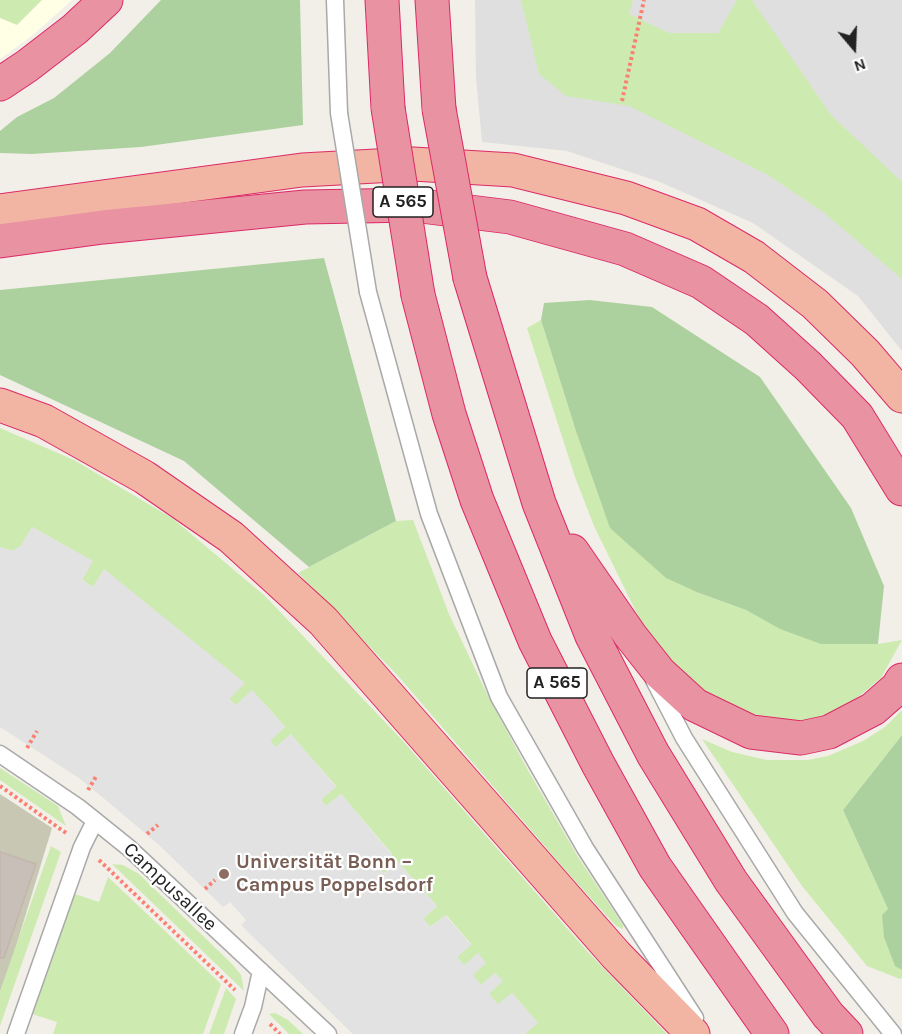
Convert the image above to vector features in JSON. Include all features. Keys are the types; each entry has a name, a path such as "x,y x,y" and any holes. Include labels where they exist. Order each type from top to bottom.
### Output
{"highway":[{"path":"0,84 35,60 106,0"},
{"name":"A 565","path":"382,0 388,108 418,296 449,414 477,500 535,641 598,764 655,867 772,1034"},
{"name":"A 565","path":"432,0 439,109 470,278 539,503 592,636 653,754 731,881 828,1015 846,1034"},
{"path":"0,211 302,170 413,164 513,170 627,198 697,224 754,257 815,304 865,353 902,396"},
{"path":"0,241 103,227 305,207 413,205 510,217 625,249 700,282 757,320 808,366 857,416 902,489"},
{"path":"0,405 44,421 144,477 231,537 323,621 616,956 693,1034"},
{"path":"539,503 630,635 660,673 695,705 751,732 801,738 829,732 873,709 897,688 902,680"}],"lane":[{"path":"335,0 339,113 368,291 429,514 499,697 585,848 705,1034"},
{"path":"630,635 684,738 795,913 893,1034"},
{"name":"Campusallee","path":"0,754 129,848 328,1034"},
{"path":"16,1034 82,847 95,821"},
{"path":"243,1034 253,1007 261,971"}],"path":[{"path":"621,101 645,0"},
{"path":"0,786 62,829 104,864 280,1034"}],"shaded area":[{"path":"0,0 72,0 33,35 0,59"},
{"path":"475,0 902,0 902,351 858,296 753,223 660,182 567,151 482,142 476,78"},
{"path":"32,527 93,561 82,580 93,587 104,569 245,683 229,699 236,705 252,690 285,727 270,741 276,747 291,734 336,787 321,800 326,806 341,794 392,855 378,868 384,874 397,861 437,906 423,919 431,927 445,915 471,945 457,957 464,965 478,953 486,963 473,975 481,985 495,973 503,981 489,994 498,1004 512,993 538,1023 525,1034 353,1034 241,925 246,920 230,902 223,907 158,844 79,778 0,727 0,547 12,551 21,546"},
{"path":"0,794 52,828 0,999"}],"green space":[{"path":"0,0 42,0 17,25 0,18"},
{"path":"161,0 300,0 303,125 141,147 32,154 0,153 0,131 17,117 54,98 110,53"},
{"path":"521,0 633,0 629,14 669,33 718,33 737,0 752,0 831,115 902,182 902,279 823,212 768,175 629,106 566,96 539,74"},
{"path":"324,258 396,521 309,567 184,461 0,375 0,290"},
{"path":"590,300 652,307 760,377 851,508 884,586 878,644 821,644 780,629 746,610 666,578 610,528 541,320 544,303"},
{"path":"541,320 575,428 699,593 746,610 781,629 878,644 902,640 881,678 845,708 809,722 770,722 733,713 693,687 644,628 594,526 575,477 527,328"},
{"path":"0,428 74,460 172,518 265,596 403,741 587,951 667,1034 525,1034 537,1022 512,993 498,1005 488,993 502,981 495,973 481,985 472,975 479,953 464,966 457,957 471,944 446,915 430,927 423,919 437,906 398,862 383,874 378,867 392,854 341,794 326,806 320,799 336,786 291,734 275,748 269,741 285,727 272,712 252,691 236,705 229,699 244,683 104,570 93,587 82,580 92,561 41,532 32,527 21,546 12,551 0,547"},
{"path":"413,520 449,614 485,690 578,857 623,925 623,929 616,926 566,871 399,677 298,573 396,521"},
{"path":"902,710 902,735 843,810 888,909 895,965 902,970 900,979 867,966 802,886 702,739 732,752 767,760 808,760 828,756 863,741 885,727"},
{"path":"902,735 902,970 895,966 884,937 882,915 888,909 843,810"},
{"path":"0,768 58,806 66,826 0,780"},
{"path":"51,846 61,852 0,1026 0,991"},
{"path":"112,864 123,865 139,874 232,964 241,975 244,991"},
{"path":"108,877 221,984 203,1034 53,1034 57,1022 32,1014 75,894 99,902"},
{"path":"226,988 236,999 224,1034 209,1034"},
{"path":"275,1013 288,1020 303,1034 289,1034 269,1014"}],"building":[{"path":"0,852 36,864 4,958 0,958"}],"place":[{"name":"Universität Bonn – Campus Poppelsdorf","path":"224,874"}]}
